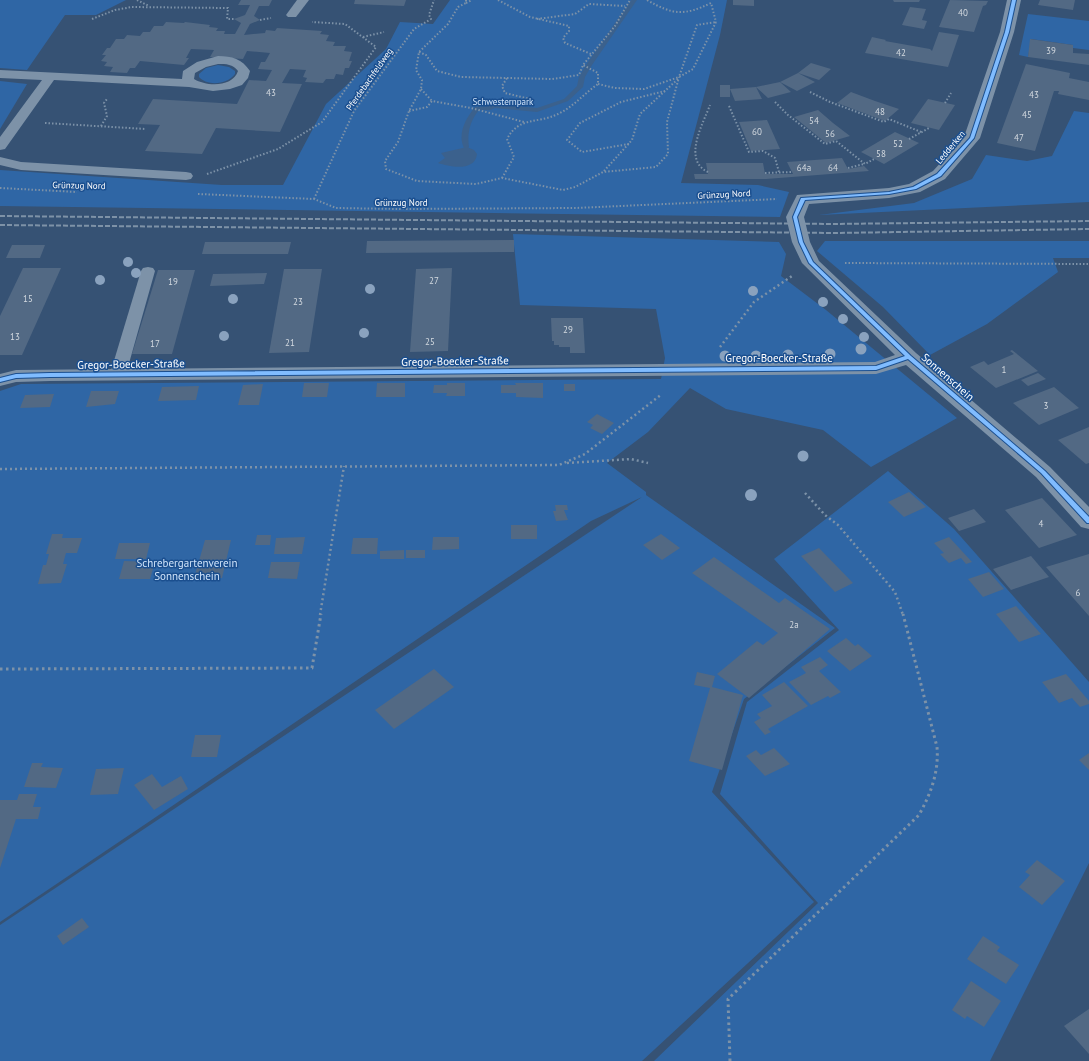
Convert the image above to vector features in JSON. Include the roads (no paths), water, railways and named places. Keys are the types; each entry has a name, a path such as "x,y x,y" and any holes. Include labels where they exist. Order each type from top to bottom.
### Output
{"street":[{"name":"Ledderken","path":"801,242 795,217 803,199 889,193 914,188 939,175 972,138 1007,32 1014,0"},
{"name":"Sonnenschein","path":"801,242 811,263 909,357 1043,472 1089,521"},
{"name":"Gregor-Boecker-Straße","path":"0,380 33,375 672,368 876,368 909,357"}],"lane":[{"path":"292,14 303,0"},
{"path":"0,74 192,83"},
{"path":"0,146 50,76"},
{"path":"0,161 21,166 186,176"},
{"path":"118,374 148,271"}],"waterway":[{"path":"466,147 465,131 477,108 490,108 494,106 537,110 566,100 580,87 582,77 589,65 634,0"}],"railway":[{"path":"0,216 834,224 1089,221"},
{"path":"0,225 837,233 1089,229"}],"park label":[{"name":"Schwesternpark","path":"503,101"},
{"name":"Schrebergartenverein Sonnenschein","path":"187,569"}]}
